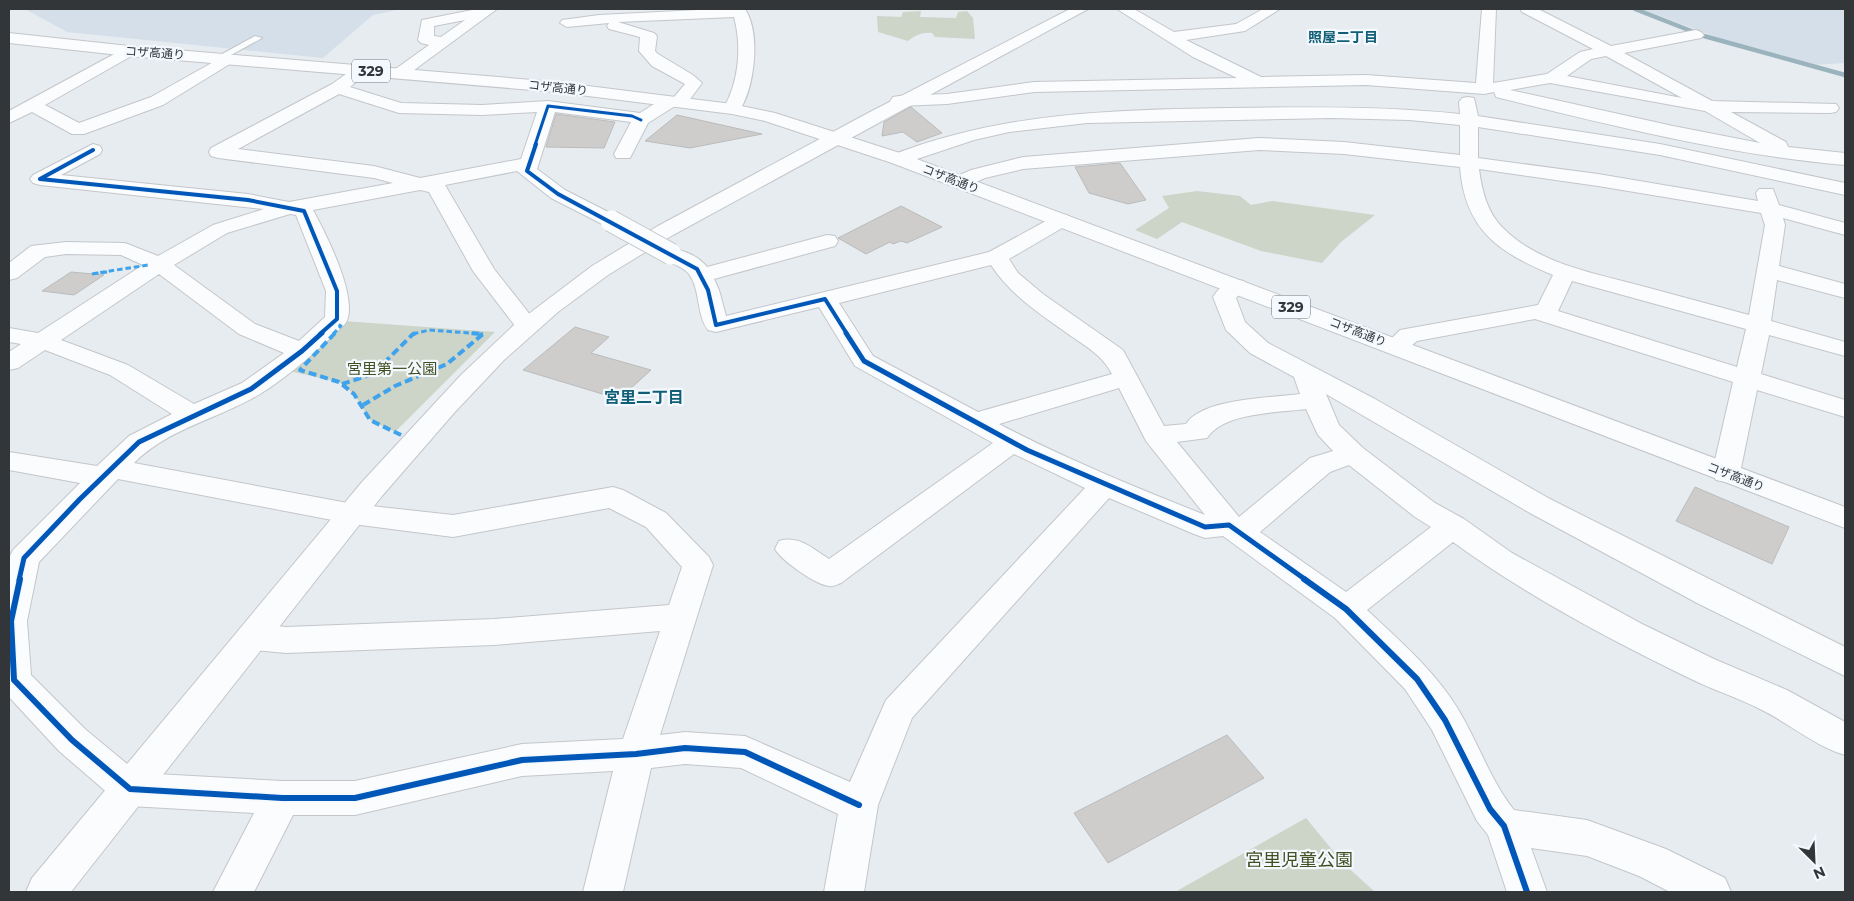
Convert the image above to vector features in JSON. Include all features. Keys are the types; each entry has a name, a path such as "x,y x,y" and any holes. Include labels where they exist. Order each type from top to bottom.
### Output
{"main road":[{"path":"587,9 599,19 621,30 646,33 649,36 646,51 656,64 684,75 694,83 675,102 641,120 637,132 623,154"},
{"path":"46,892 353,514 427,426 527,326 578,285 634,248 899,101 1081,9"},
{"path":"1124,9 1199,54 1260,83"},
{"path":"1173,37 1240,28 1273,9"},
{"path":"1489,9 1470,120 1469,161 1474,191 1482,217 1493,232 1533,259 1560,270 1845,349"},
{"path":"1527,9 1608,51 1793,154"},
{"path":"444,42 426,40 420,22 487,10"},
{"path":"400,73 487,10"},
{"path":"567,23 673,12 739,10 744,28 746,48 741,96 732,109"},
{"path":"1475,89 1559,76 1574,61 1586,55 1696,36"},
{"name":"コザ高通り","path":"9,38 129,51 400,73 599,92 732,109 768,118 899,159 1396,346 1845,518"},
{"path":"9,118 129,51"},
{"path":"32,105 78,130 157,102 224,58"},
{"path":"362,70 338,88 218,152 374,172 437,188 484,271 527,326"},
{"path":"1550,78 1707,106 1830,108"},
{"path":"899,101 947,99 1034,87 1366,80 1475,89 1746,146 1793,154 1845,159"},
{"path":"338,88 399,108 482,110 548,106 632,116 641,120"},
{"path":"548,106 527,171 558,194 697,269 708,290 716,325 947,267 997,257 1062,220"},
{"path":"899,159 948,141 1045,122 1154,114 1292,112 1408,115 1470,120 1610,140 1756,167 1845,189"},
{"path":"1045,122 1066,146"},
{"path":"960,182 978,174 1023,164 1066,146 1259,144 1402,153 1469,161 1772,209 1845,229"},
{"path":"93,150 40,179 248,200 304,211 336,291 337,320 302,351 250,389 192,415 139,442 80,499 24,558 11,621 14,680 72,740 130,788 282,798 354,798 522,760 636,754 685,748 745,752 859,805"},
{"path":"1756,167 1793,154"},
{"path":"9,363 159,264 220,229 290,208 530,163"},
{"path":"1726,473 1759,324 1775,225 1772,209 1756,167"},
{"path":"701,276 827,241"},
{"path":"9,273 39,251 66,248 125,250 159,264 247,329 302,351"},
{"path":"997,257 1010,277 1035,299 1114,355 1156,435 1234,529 1346,608 1418,679 1445,720 1490,809 1504,826 1527,892"},
{"path":"1396,346 1409,335 1469,323 1539,313 1547,310 1560,270"},
{"path":"1767,270 1845,291"},
{"path":"1236,286 1224,298 1234,324 1259,348 1540,506 1710,595 1845,662"},
{"path":"825,299 864,362 1012,442 1104,485 1205,527 1234,529 1320,465 1353,454"},
{"path":"1539,313 1845,409"},
{"path":"9,335 42,341 119,370 192,415"},
{"path":"1304,372 1327,430 1353,454 1425,510 1453,526 1501,561 1630,633 1702,669 1775,700 1845,740"},
{"path":"976,422 1127,378"},
{"path":"1156,435 1198,432 1199,424 1231,410 1315,400"},
{"path":"790,549 830,575 1012,442"},
{"path":"9,461 108,473 353,514 453,526 613,497 656,520 698,565 636,754 603,892"},
{"path":"844,892 859,805 898,710 1104,485"},
{"path":"1346,608 1453,526"},
{"path":"254,637 286,640 494,632 682,617"},
{"path":"233,892 282,798"},
{"path":"1504,826 1587,838 1652,862 1711,892"}],"lane":[{"path":"224,58 258,38"}],"shaded area":[{"path":"25,9 401,9 373,15 323,58 67,32"},
{"path":"1641,9 1845,9 1845,63 1813,65 1743,47"}],"green space":[{"path":"921,11 920,17 956,18 958,12 967,11 973,18 975,39 935,37 932,33 925,33 919,34 908,41 878,32 877,16 901,17 903,12"},
{"path":"1197,191 1240,196 1251,205 1272,201 1375,215 1341,242 1322,263 1261,251 1182,222 1157,239 1135,230 1169,208 1162,196"},
{"name":"宮里第一公園","path":"343,321 495,332 395,432 370,420 354,394 339,382 284,370"},
{"name":"宮里児童公園","path":"1306,818 1343,863 1375,892 1175,892"}],"building":[{"path":"911,107 942,133 917,142 903,132 882,136 884,122"},
{"path":"556,114 615,122 604,148 546,147"},
{"path":"677,115 762,134 690,148 645,141"},
{"path":"1120,163 1146,200 1128,204 1089,193 1075,167"},
{"path":"901,206 942,227 907,243 901,241 893,244 890,242 866,254 838,238"},
{"path":"71,272 104,275 74,295 42,291"},
{"path":"575,327 609,337 591,353 651,370 619,399 523,370"},
{"path":"1695,487 1789,527 1772,564 1676,521"},
{"path":"1227,735 1264,778 1108,863 1074,813"}],"waterway":[{"path":"1635,9 1704,36 1845,75"}],"marked path":[{"path":"107,272 91,274 148,265"},
{"path":"334,322 341,326 300,370 339,382 354,394 370,420 403,436"},
{"path":"342,384 373,374 413,334 429,330 483,334 447,364 395,386 363,405"}],"cycle path":[{"path":"641,120 632,116 548,106 527,171 558,194 697,269 708,290 716,325 825,299 864,361 1027,450 1104,485 1205,527 1229,525 1346,609 1417,679 1445,720 1490,809 1504,826 1527,892"},
{"path":"93,150 40,179 248,200 304,211 337,291 337,319 302,351 251,389 192,415 139,442 80,499 24,558 11,621 14,680 72,740 130,789 282,798 355,798 522,760 636,754 685,748 745,752 859,805"}],"district":[{"name":"照屋二丁目","path":"1343,37"},
{"name":"宮里二丁目","path":"644,397"}]}
